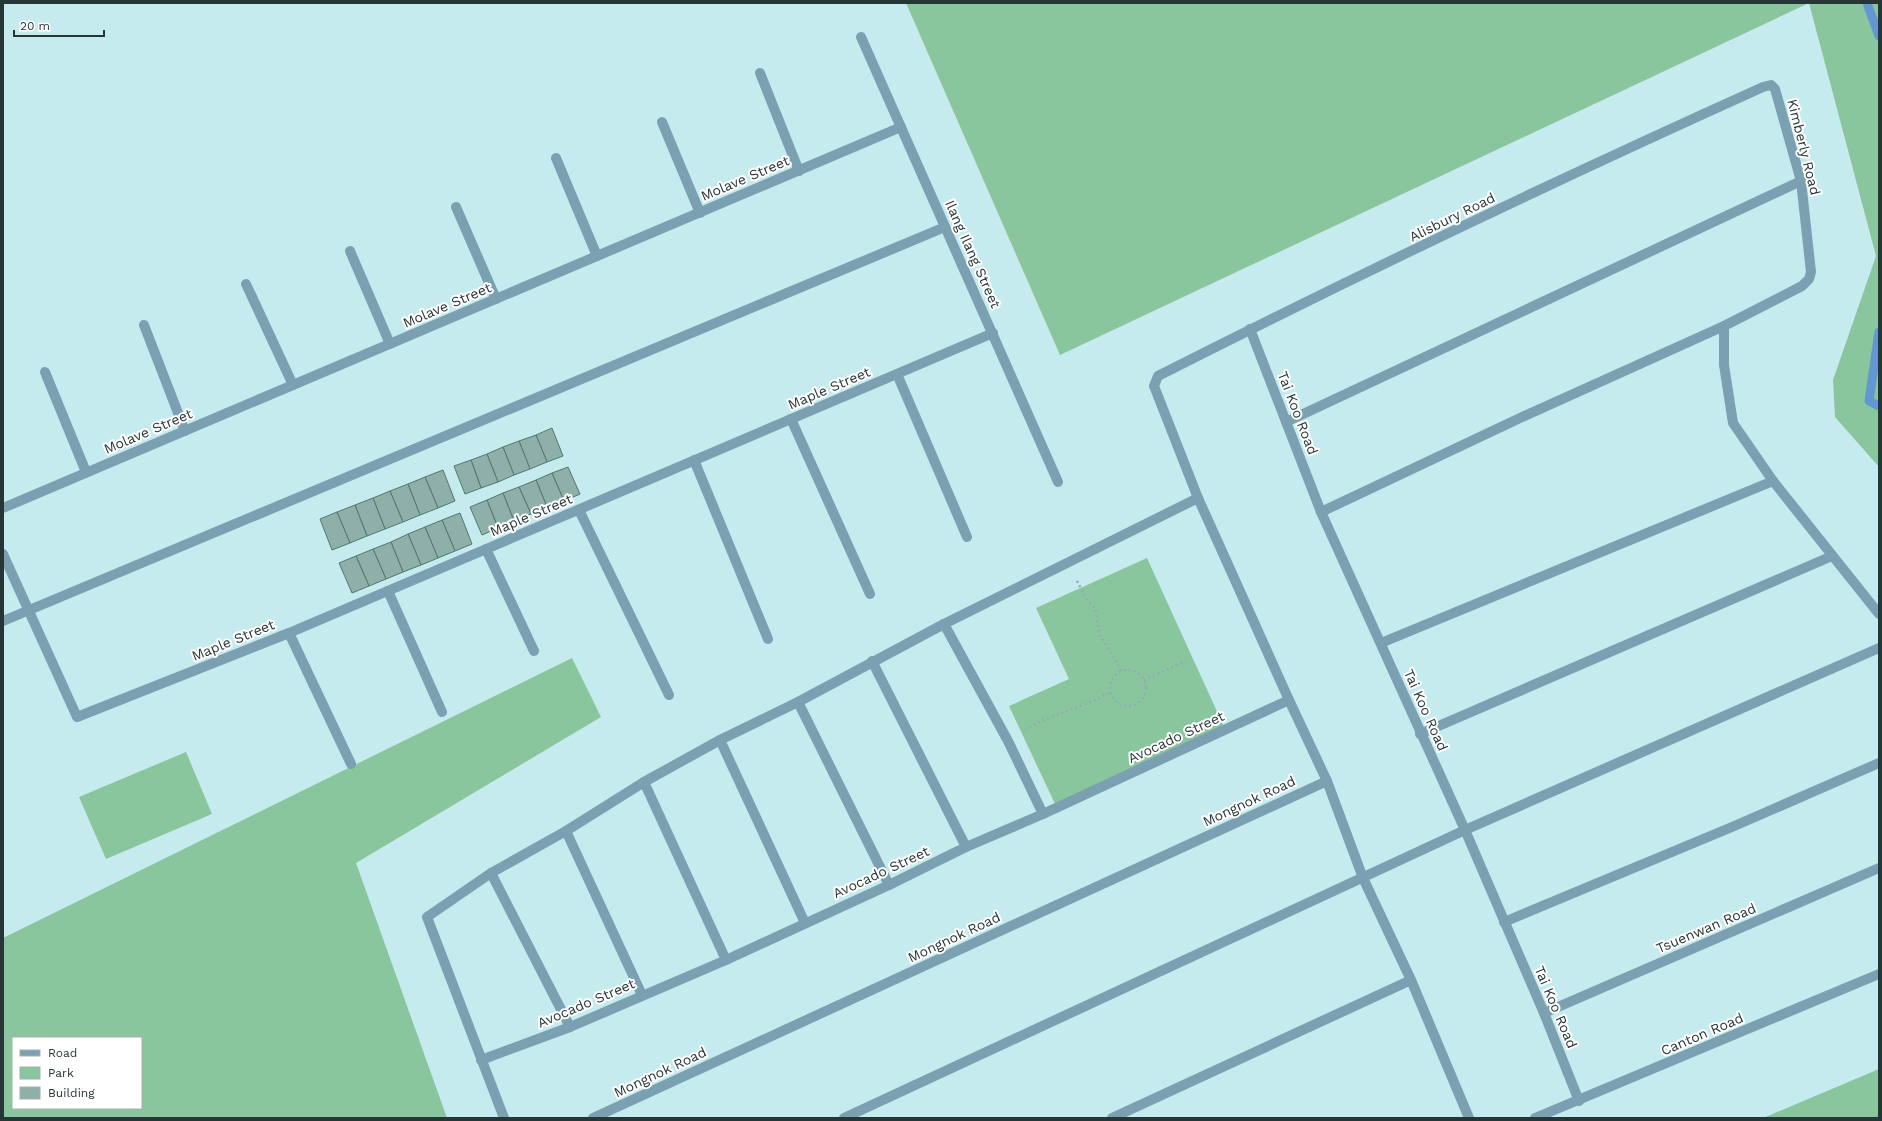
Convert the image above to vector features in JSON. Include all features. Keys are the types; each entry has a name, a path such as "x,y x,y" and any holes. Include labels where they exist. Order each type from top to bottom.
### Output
{"street":[{"name":"Ilang Ilang Street","path":"861,37 1058,482"},
{"path":"760,72 799,171"},
{"name":"Kimberly Road","path":"1724,326 1802,286 1809,279 1811,272 1801,181 1775,89 1770,85"},
{"name":"Alisbury Road","path":"1198,498 1154,386 1158,376 1250,329 1600,161 1770,85"},
{"path":"662,122 700,212"},
{"name":"Molave Street","path":"3,508 901,128"},
{"path":"556,158 597,256"},
{"path":"1286,422 1801,181"},
{"path":"456,207 496,299"},
{"path":"3,621 945,227"},
{"path":"350,250 390,344"},
{"path":"246,284 293,385"},
{"path":"144,325 185,431"},
{"path":"1321,512 1548,405 1724,326 1724,365 1733,423 1773,481 1879,614"},
{"name":"Tai Koo Road","path":"1250,329 1321,512 1381,643 1420,734 1465,830 1544,1013 1579,1101"},
{"name":"Maple Street","path":"28,611 78,716 289,633 993,333"},
{"path":"45,372 86,472"},
{"path":"897,374 967,536"},
{"path":"791,419 870,594"},
{"path":"694,460 768,639"},
{"path":"1381,643 1773,481"},
{"path":"504,1118 427,917 491,873 566,831 644,782 720,740 798,702 872,661 944,624 1198,498 1327,781 1363,878 1411,980 1470,1118"},
{"path":"579,510 669,695"},
{"path":"486,549 534,651"},
{"path":"3,554 28,611"},
{"path":"1420,734 1832,556"},
{"path":"388,591 442,712"},
{"path":"944,624 1008,741 1043,814"},
{"path":"289,633 351,764"},
{"path":"844,1118 1465,830 1879,648"},
{"path":"872,661 966,847"},
{"name":"Avocado Street","path":"481,1060 570,1027 642,994 726,960 889,885 966,847 1043,814 1289,700"},
{"path":"798,702 889,885"},
{"path":"720,740 805,923"},
{"path":"1504,922 1732,827 1879,763"},
{"name":"Mongnok Road","path":"593,1118 1327,781"},
{"path":"644,782 726,960"},
{"path":"566,831 642,994"},
{"name":"Tsuenwan Road","path":"1544,1013 1879,868"},
{"path":"491,873 570,1027"},
{"name":"Canton Road","path":"1535,1118 1579,1101 1879,974"},
{"path":"1112,1118 1411,980"}],"path":[{"path":"1067,563 1087,600 1095,608 1099,633 1122,672"},
{"path":"1144,680 1186,661"},
{"path":"1008,741 1030,727 1078,705 1097,701 1110,692 1112,682 1122,672 1128,670 1135,672 1144,680 1146,691 1143,698 1135,705 1124,706 1118,703 1110,692"}],"green space":[{"path":"906,3 1809,3 1060,355"},
{"path":"1809,3 1879,3 1879,467 1835,417 1833,380 1876,256"},
{"path":"1147,558 1225,729 1056,806 1009,706 1069,679 1036,608"},
{"path":"572,658 601,717 356,863 447,1118 3,1118 3,938"},
{"path":"186,752 212,814 106,859 79,797"},
{"path":"1879,1069 1879,1118 1763,1118"}],"building":[{"path":"552,428 563,456 547,462 536,435"},
{"path":"536,435 547,462 530,469 519,441"},
{"path":"519,441 530,469 514,475 503,447"},
{"path":"503,447 514,475 498,482 487,454"},
{"path":"487,454 498,482 481,488 471,460"},
{"path":"471,460 481,488 465,494 454,466"},
{"path":"568,467 580,494 564,501 552,473"},
{"path":"443,470 455,501 438,508 425,477"},
{"path":"552,473 564,501 547,507 536,480"},
{"path":"425,477 438,508 420,515 408,484"},
{"path":"536,480 547,507 531,514 519,487"},
{"path":"408,484 420,515 403,522 390,491"},
{"path":"519,487 531,514 514,521 503,493"},
{"path":"390,491 403,522 385,529 373,498"},
{"path":"503,493 514,521 498,528 487,500"},
{"path":"373,498 385,529 367,536 355,505"},
{"path":"487,500 498,528 482,535 470,507"},
{"path":"355,505 367,536 350,543 337,512"},
{"path":"337,512 350,543 332,550 320,519"},
{"path":"460,513 472,544 455,551 442,520"},
{"path":"442,520 455,551 438,558 425,527"},
{"path":"425,527 438,558 421,565 408,534"},
{"path":"408,534 421,565 403,572 391,542"},
{"path":"391,542 403,572 386,579 373,549"},
{"path":"373,549 386,579 369,586 356,556"},
{"path":"356,556 369,586 352,593 339,563"}],"waterway":[{"path":"1867,3 1879,36"},
{"path":"1879,332 1869,401 1879,406"}]}
